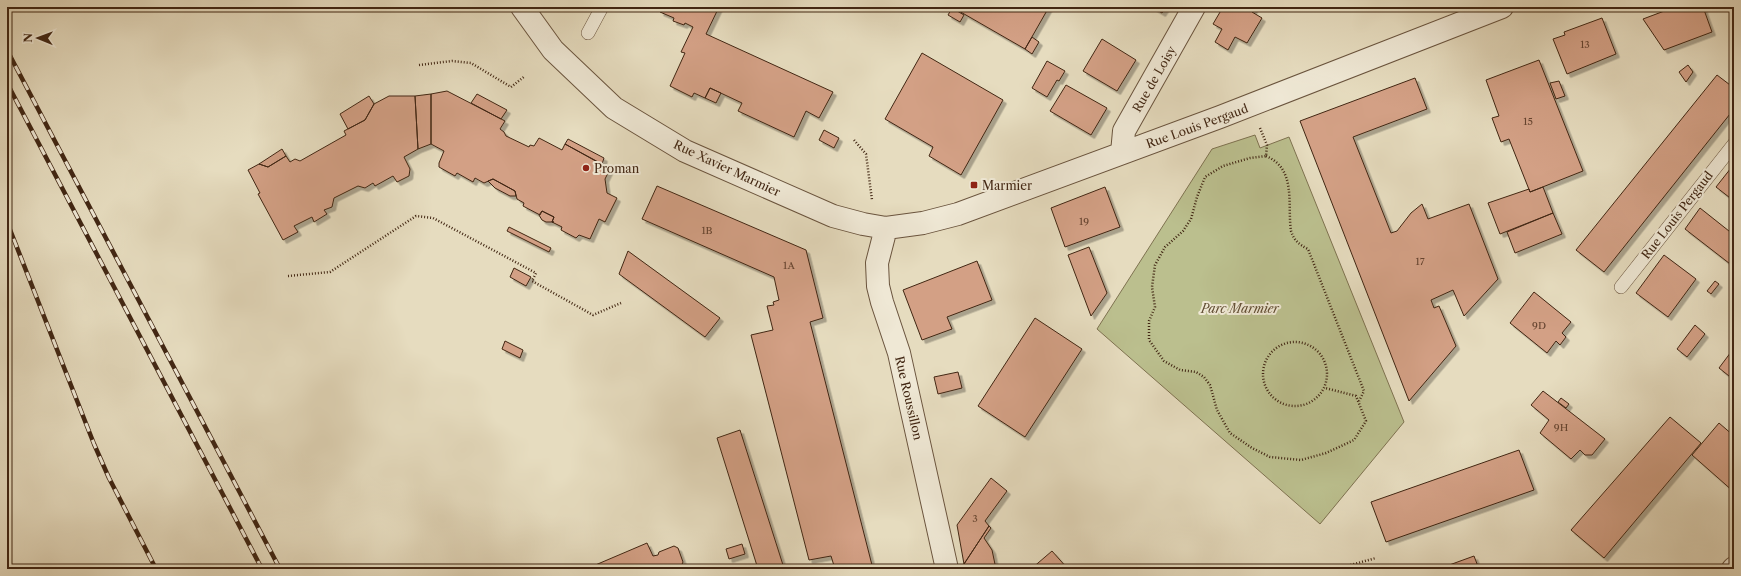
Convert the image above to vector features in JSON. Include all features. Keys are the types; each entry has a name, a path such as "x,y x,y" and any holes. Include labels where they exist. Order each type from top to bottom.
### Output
{"street":[{"name":"Rue Xavier Marmier","path":"522,7 553,50 614,108 680,148 833,216 886,228"},
{"name":"Rue de Loisy","path":"1122,153 1124,130 1194,7"},
{"name":"Rue Louis Pergaud","path":"886,228 923,223 958,214 1220,117 1502,7"},
{"name":"Rue Roussillon","path":"886,228 877,263 878,286 899,353 947,569"}],"lane":[{"path":"588,33 602,7"},
{"name":"Rue Louis Pergaud","path":"1621,287 1734,144"}],"path":[{"path":"419,65 452,61 471,63 511,86 525,76"},
{"path":"1259,126 1266,145 1266,156"},
{"path":"854,140 866,154 872,203"},
{"path":"1325,388 1356,396 1358,402 1366,421 1354,440 1326,453 1301,460 1270,457 1252,448 1230,433 1217,410 1210,385 1204,377 1196,372 1180,370 1164,361 1149,340 1149,321 1155,308 1152,287 1155,265 1165,248 1183,231 1191,219 1197,197 1206,177 1223,166 1250,158 1266,156 1281,166 1286,175 1291,231 1293,238 1299,244 1308,249 1364,391 1358,402"},
{"path":"288,276 330,272 416,216 433,218 536,273 532,281 593,315 621,303"},
{"path":"1296,342 1306,344 1316,349 1322,357 1326,367 1327,377 1325,388 1310,403 1300,406 1289,406 1279,402 1270,396 1265,386 1264,370 1268,356 1276,348 1285,343 1296,342"},
{"path":"1336,569 1376,558"}],"green space":[{"name":"Parc Marmier","path":"1255,135 1260,148 1289,137 1404,422 1320,524 1097,329 1212,149"}],"building":[{"path":"663,7 719,7 706,34 833,92 819,118 806,111 794,137 738,111 742,103 710,88 705,98 694,93 692,97 670,86 685,53 681,52 693,27 685,23 684,25 673,21 674,18 660,12"},
{"path":"952,7 1049,7 1025,49"},
{"path":"1152,7 1166,7 1162,13"},
{"path":"1223,7 1255,7 1252,12 1262,18 1247,43 1235,37 1228,50 1215,42 1222,29 1213,24"},
{"path":"1675,7 1703,7 1712,32 1664,50 1643,19"},
{"path":"952,8 964,15 960,22 948,15"},
{"path":"1602,18 1616,54 1567,74 1553,39 1565,35 1564,32"},
{"path":"1032,37 1039,42 1032,54 1025,49"},
{"path":"1102,39 1136,60 1117,91 1083,71"},
{"path":"922,53 1003,100 961,175 929,156 933,147 885,119"},
{"path":"1539,60 1583,171 1530,192 1509,139 1501,142 1492,118 1499,116 1486,80"},
{"path":"1047,61 1065,71 1059,81 1057,80 1047,97 1032,88"},
{"path":"1688,65 1693,72 1686,82 1679,72"},
{"path":"1717,75 1734,88 1734,109 1604,272 1576,250"},
{"path":"1415,78 1427,109 1353,137 1391,233 1397,231 1411,213 1422,204 1428,219 1469,204 1498,279 1464,316 1453,290 1431,300 1434,308 1439,306 1456,346 1409,401 1300,121"},
{"path":"1559,81 1565,96 1556,99 1550,83"},
{"path":"1066,85 1107,108 1091,135 1050,111"},
{"path":"710,88 721,93 716,103 705,98"},
{"path":"447,91 505,121 500,129 506,136 529,147 530,145 534,146 539,138 562,150 565,144 610,169 605,179 607,193 617,198 605,222 599,219 590,239 579,235 576,238 561,230 562,227 552,222 554,217 542,211 540,215 523,206 524,203 517,199 515,191 493,179 484,183 475,178 473,182 457,173 455,176 439,167 444,151 431,144 431,94"},
{"path":"431,94 431,144 418,149 415,96"},
{"path":"477,94 507,110 501,119 471,103"},
{"path":"369,96 374,104 365,120 348,129 340,114"},
{"path":"389,96 415,96 418,149 404,157 410,169 409,176 397,182 393,176 375,186 373,183 365,188 358,186 334,198 332,207 324,210 327,214 314,222 312,217 294,226 298,232 283,240 258,194 260,193 248,170 259,164 268,167 286,156 290,162 295,159 300,161 346,135 344,131 365,120 374,104"},
{"path":"824,130 839,138 834,148 819,140"},
{"path":"568,139 604,158 602,164 565,144"},
{"path":"282,149 286,156 268,167 259,164"},
{"path":"1731,168 1734,170 1734,201 1716,187"},
{"path":"493,179 515,191 516,196 510,196 495,188 488,181"},
{"path":"657,186 806,250 823,318 810,322 873,569 835,569 831,556 809,560 751,335 773,330 767,306 774,305 773,302 779,300 774,277 642,219"},
{"path":"1105,187 1120,227 1065,247 1051,208"},
{"path":"1543,187 1553,213 1500,234 1488,203 1529,189 1530,192"},
{"path":"1700,208 1734,235 1734,267 1685,229"},
{"path":"542,211 554,217 552,222 542,220 539,215"},
{"path":"1553,213 1562,234 1515,253 1507,232"},
{"path":"509,227 551,248 549,252 507,231"},
{"path":"1089,247 1107,293 1091,316 1068,255"},
{"path":"628,251 720,318 705,337 619,274"},
{"path":"1664,255 1696,279 1668,317 1636,293"},
{"path":"977,261 992,300 947,317 952,329 922,340 903,290"},
{"path":"514,268 531,277 526,286 510,277"},
{"path":"1715,281 1719,284 1711,294 1707,291"},
{"path":"1534,292 1571,322 1562,333 1566,337 1560,345 1556,341 1547,353 1510,323"},
{"path":"1035,318 1082,349 1025,437 978,406"},
{"path":"1695,325 1705,334 1687,357 1677,349"},
{"path":"1734,333 1734,342 1730,338"},
{"path":"505,341 523,350 520,358 502,349"},
{"path":"1734,348 1734,380 1719,368"},
{"path":"958,372 962,388 938,394 934,377"},
{"path":"1543,391 1605,439 1592,455 1585,455 1580,450 1571,459 1540,433 1549,420 1531,405"},
{"path":"1561,398 1569,404 1566,408 1558,402"},
{"path":"1670,417 1701,443 1604,558 1571,530"},
{"path":"1719,423 1734,436 1734,492 1692,455"},
{"path":"740,430 783,565 771,569 758,569 717,438"},
{"path":"1519,450 1534,490 1386,542 1371,502"},
{"path":"991,478 1007,491 985,521 989,526 964,564 957,525"},
{"path":"989,526 991,528 984,538 992,550 996,569 965,569 964,564"},
{"path":"647,543 653,556 658,555 659,552 674,546 678,548 683,562 680,569 586,569"},
{"path":"742,544 745,554 729,559 726,549"},
{"path":"1052,551 1068,569 1031,569"},
{"path":"1474,556 1479,569 1441,568"}],"railway":[{"path":"7,50 280,569"},
{"path":"7,83 262,569"},
{"path":"7,222 94,444 109,478 156,569"}],"place":[{"name":"Proman","path":"586,168"},
{"name":"Marmier","path":"974,185"}]}
